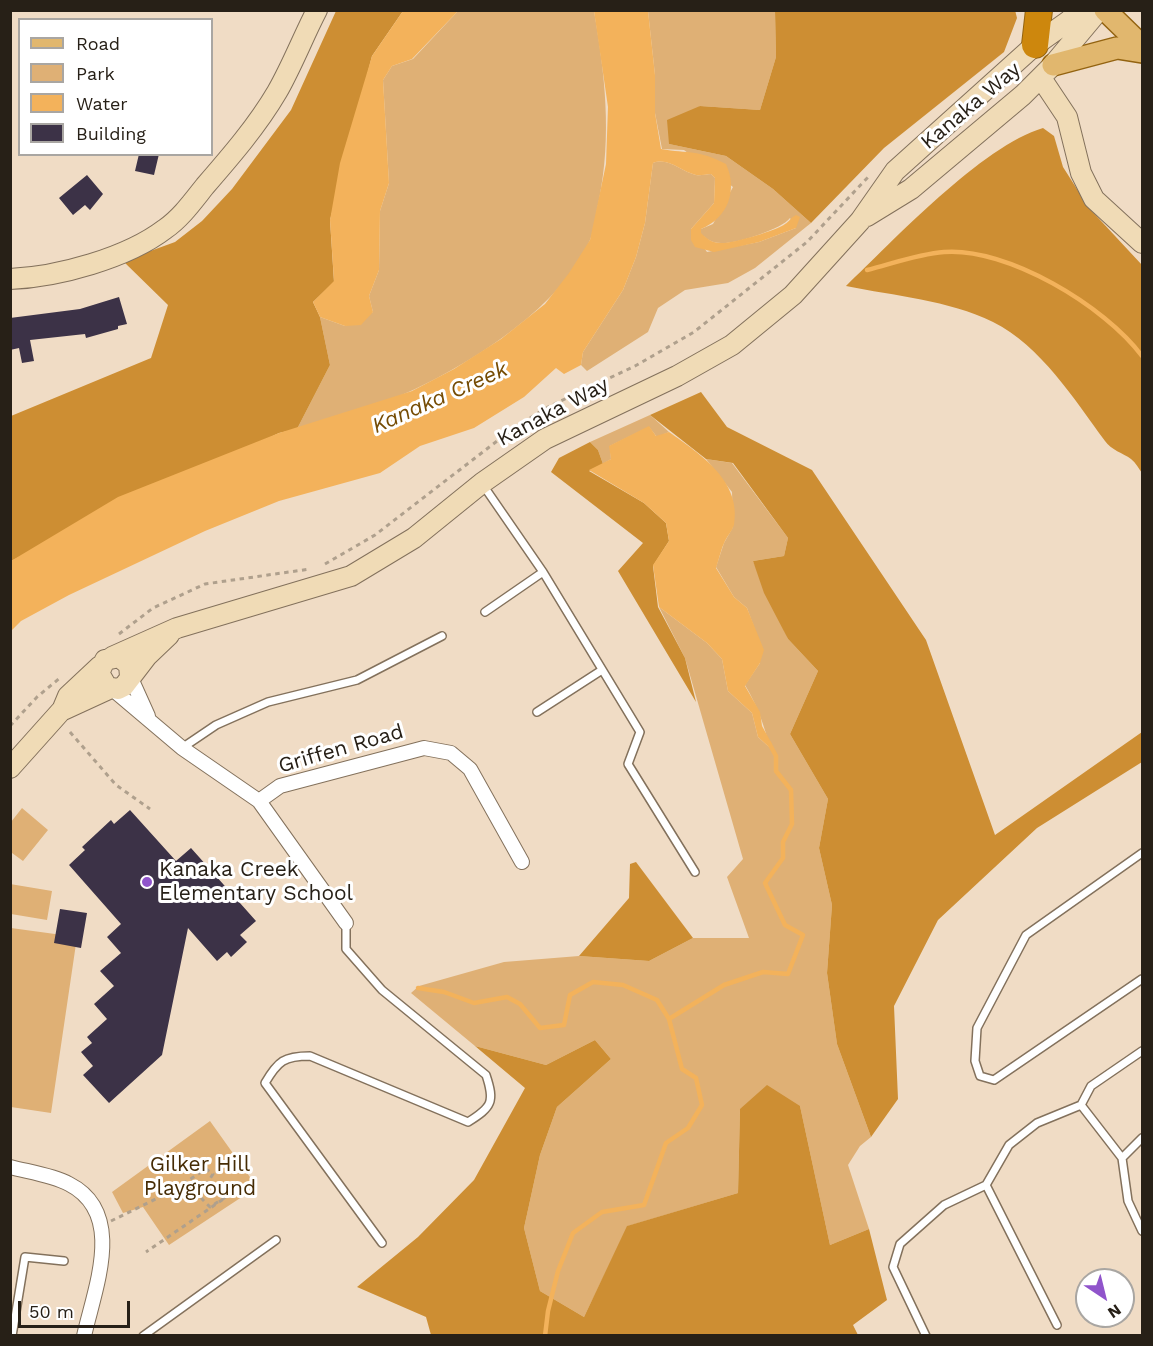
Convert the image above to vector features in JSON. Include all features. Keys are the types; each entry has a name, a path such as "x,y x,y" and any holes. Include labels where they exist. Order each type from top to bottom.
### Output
{"highway":[{"path":"1035,45 1039,10"}],"main road":[{"path":"10,279 48,274 94,262 135,246 169,226 234,153 261,116 277,92 317,10"},
{"name":"Kanaka Way","path":"10,768 62,711 68,696 106,662 177,628 351,576 414,538 482,483 545,439 676,376 732,345 793,295 860,221 895,171 1035,45 1070,20 1077,10"},
{"name":"Kanaka Way","path":"860,221 911,189 1047,72 1099,10"},
{"path":"1105,10 1143,46"},
{"path":"1117,10 1143,25"},
{"path":"1143,52 1117,48 1047,72 1067,117 1081,173 1094,199 1143,243"},
{"name":"Kanaka Way","path":"130,676 177,628"},
{"path":"124,660 129,664 130,676 124,686 111,688 100,679 106,662 124,660"},
{"name":"Kanaka Way","path":"62,711 111,688"}],"street":[{"path":"130,676 149,718"},
{"path":"111,688 182,747 259,801 346,923"},
{"name":"Griffen Road","path":"259,801 280,786 424,748 451,753 470,769 522,862"},
{"path":"10,1167 67,1183 93,1203 102,1226 103,1245 84,1335"}],"lane":[{"path":"482,483 543,573 640,732 628,764 695,872"},
{"path":"484,612 543,573"},
{"path":"182,747 216,725 268,702 357,680 442,636"},
{"path":"537,712 602,670"},
{"path":"1143,854 1026,935 977,1028 975,1061 980,1076 994,1080 1143,979"},
{"path":"346,923 346,949 382,990 486,1075 493,1095 486,1111 468,1122 310,1056 290,1056 275,1066 266,1083 382,1244"},
{"path":"926,1335 893,1267 900,1244 944,1205 986,1185 1010,1145 1037,1123 1081,1105 1091,1086 1143,1051"},
{"path":"1081,1105 1122,1158 1128,1201 1143,1231"},
{"path":"1122,1158 1143,1138"},
{"path":"986,1185 1057,1325"},
{"path":"143,1335 276,1240"},
{"path":"12,1335 25,1257 64,1261"}],"path":[{"path":"118,635 153,608 205,584 312,569 341,556 375,536 514,428 548,407 635,366 694,332 807,242 875,169"},
{"path":"10,726 37,697 65,674"},
{"path":"70,732 116,785 150,809"},
{"path":"102,1226 170,1192 206,1169 213,1174 201,1193 202,1198 210,1207 241,1187 146,1252"}],"green space":[{"path":"458,11 594,11 604,82 606,129 603,176 590,240 577,264 560,287 515,328 489,347 437,378 399,396 297,429 330,365 320,317 345,326 373,312 369,296 379,270 380,211 389,183 383,80 392,66 413,59"},
{"path":"648,11 775,11 776,57 760,110 700,106 669,144 726,156 773,189 811,223 755,268 728,283 685,290 658,308 648,332 587,371 581,365 583,352 623,290 636,257 645,223 653,163 664,162 698,175 711,174 715,178 714,203 691,229 707,252 759,242 796,228 790,218 769,231 728,243 712,241 700,233 701,229 713,224 733,187 684,150 662,149 655,113 655,75"},
{"path":"650,415 669,432 657,437 649,427 610,446 611,459 603,464 598,450 590,442"},
{"path":"706,459 732,463 788,538 784,556 753,561 788,639 818,671 790,734 828,799 819,848 832,905 827,973 837,1044 871,1137 860,1146 848,1165 869,1229 830,1245 800,1106 740,1109 738,1193 628,1226 584,1317 540,1291 524,1228 540,1155 557,1107 611,1059 595,1040 546,1065 475,1046 411,993 419,986 504,962 579,956 649,961 693,938 749,938 727,877 743,859 685,658 659,607 707,643 722,659 728,691 752,713 758,737 770,748 760,716 745,685 760,663 754,627 747,608 734,597 716,567 724,543 733,527 732,492"},
{"path":"22,808 48,830 23,861 12,853 10,854 11,822"},
{"path":"10,884 52,891 47,920 11,914"},
{"path":"11,928 77,937 51,1113 11,1107"},
{"name":"Gilker Hill Playground","path":"210,1121 257,1187 169,1245 143,1207 123,1213 112,1192"}],"shaded area":[{"path":"1015,10 1017,18 1004,52 884,148 811,223 773,189 726,156 669,144 667,120 700,106 760,110 776,57 775,11"},
{"path":"336,11 403,11 372,56 330,220 334,282 313,302 320,317 330,365 297,429 279,433 11,561 11,416 151,358 168,305 123,261 175,242 202,221 232,189 291,110"},
{"path":"1043,128 1054,136 1063,167 1089,208 1142,265 1142,473 1131,459 1108,444 1069,391 1041,359 1010,332 993,322 958,308 846,286 940,196 967,174 1019,138"},
{"path":"701,392 727,427 812,470 926,640 995,835 1142,732 1142,762 1037,828 938,920 894,1006 898,1099 871,1137 837,1044 827,973 832,905 819,848 828,799 790,734 818,671 788,639 764,593 753,561 784,556 788,538 733,463 706,459 650,415"},
{"path":"590,442 598,450 603,464 589,471 644,503 666,523 669,541 653,566 658,607 685,658 696,702 618,571 643,543 551,472 559,458"},
{"path":"636,862 693,938 649,961 579,956 629,898 630,864"},
{"path":"595,1040 611,1059 557,1107 540,1155 524,1228 540,1291 584,1317 627,1226 738,1193 740,1109 767,1085 800,1106 830,1245 869,1229 887,1300 853,1325 858,1335 431,1335 426,1317 357,1287 418,1237 474,1180 525,1088 475,1046 546,1065"}],"water":[{"path":"403,11 458,11 412,59 392,66 383,80 389,183 380,211 379,270 369,296 373,312 361,325 345,326 320,317 313,302 334,281 330,220 340,163 372,56"},
{"name":"Kanaka Creek","path":"594,11 648,11 655,75 655,113 661,149 700,154 726,164 731,184 728,202 718,218 701,229 701,233 715,242 734,241 781,227 796,215 800,217 796,228 759,242 714,252 695,247 691,240 691,229 714,203 715,178 711,174 698,175 664,162 653,163 645,223 636,257 623,290 583,352 581,365 564,374 556,368 524,397 474,428 420,446 380,473 279,501 205,531 69,595 21,621 11,631 11,561 118,497 279,433 412,391 454,369 501,339 545,304 569,273 590,240 606,164 608,107"},
{"path":"649,426 656,436 669,432 705,459 725,482 732,495 735,509 734,525 724,544 716,568 734,597 747,608 764,650 760,663 745,686 760,712 762,726 772,744 770,748 758,737 752,713 728,691 722,659 707,643 659,607 653,565 669,541 666,523 644,503 589,470 611,459 609,446"}],"building":[{"path":"139,156 159,156 154,175 135,171"},
{"path":"87,175 103,194 90,210 85,205 73,215 59,198"},
{"path":"119,297 127,324 118,326 118,329 86,338 85,334 30,340 34,361 22,363 19,348 10,350 10,318 80,309"},
{"path":"130,810 176,861 191,848 256,921 240,935 247,942 231,957 227,952 217,961 188,928 162,1055 109,1103 83,1075 93,1066 81,1052 92,1043 87,1037 107,1019 94,1004 114,986 100,971 121,953 107,937 121,924 69,865 85,850 82,847 111,820 114,824"},
{"path":"60,909 87,913 81,948 54,943"}],"waterway":[{"path":"867,270 944,252 969,253 996,259 1053,283 1080,300 1104,318 1142,356"},
{"path":"545,1336 548,1311 558,1271 573,1233 602,1212 644,1205 666,1143 688,1128 702,1105 696,1078 682,1069 669,1019 724,985 763,972 788,974 803,935 785,925 765,883 783,858 783,842 792,824 791,790 776,771 776,756 769,743"},
{"path":"418,988 444,992 474,1003 507,997 520,1004 540,1028 564,1025 570,995 593,982 623,985 657,1000 669,1019"}],"place":[{"name":"Kanaka Creek Elementary School","path":"147,882"}]}
